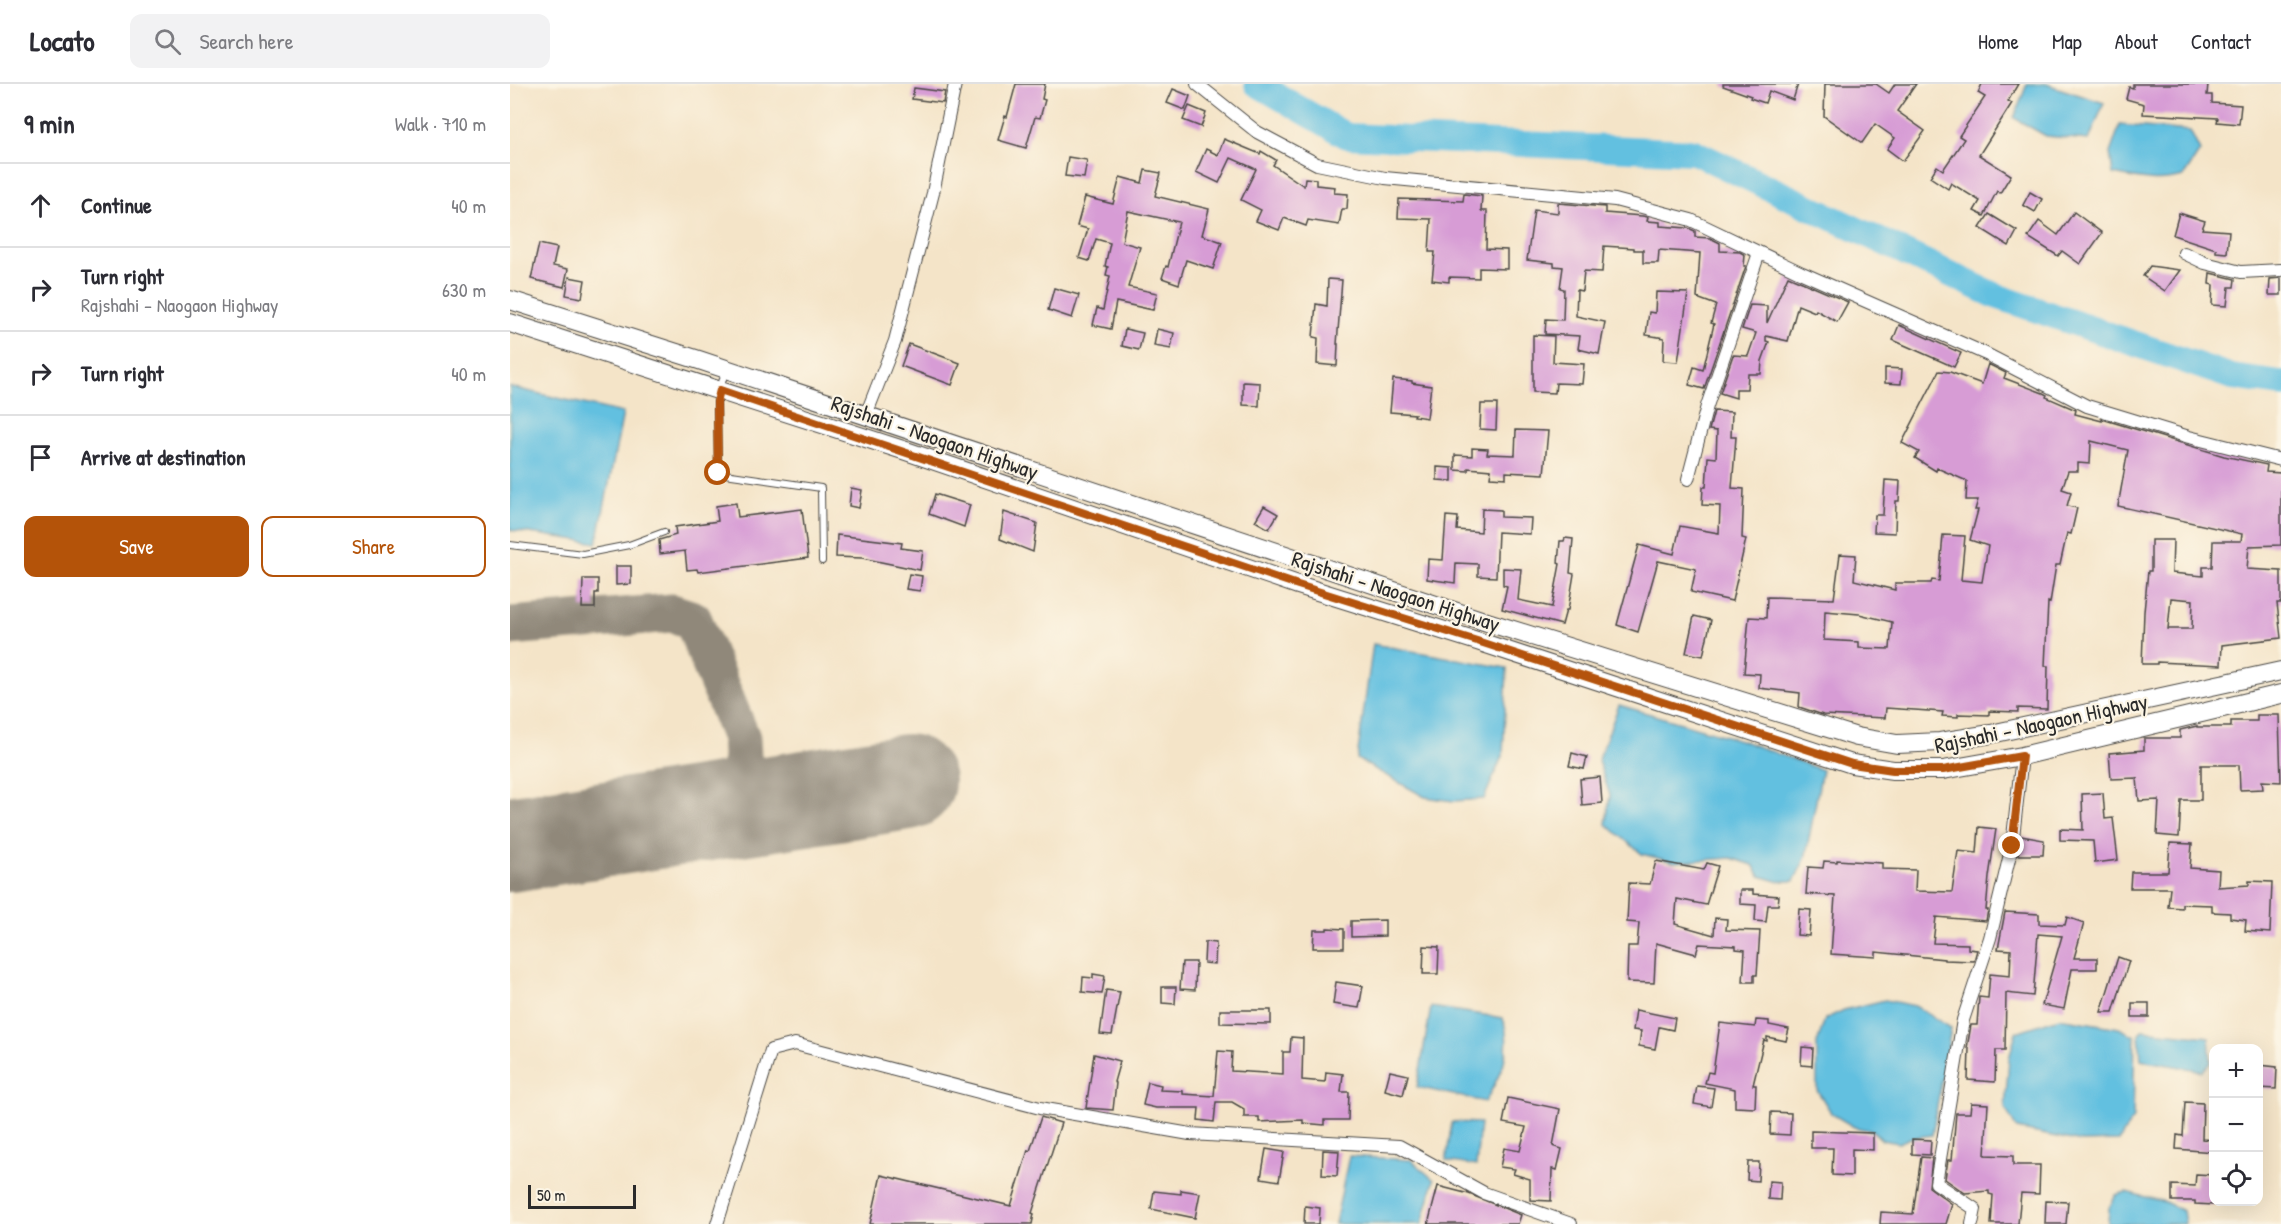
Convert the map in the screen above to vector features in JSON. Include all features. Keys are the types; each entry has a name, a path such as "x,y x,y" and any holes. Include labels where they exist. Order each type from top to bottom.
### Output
{"main road":[{"name":"Rajshahi - Naogaon Highway","path":"510,300 726,369 1484,621 1857,737 1897,744 1940,742 1991,734 2281,671"},
{"name":"Rajshahi - Naogaon Highway","path":"510,323 720,390 1298,585 1852,764 1893,770 1943,770 2022,756 2281,694"},
{"path":"906,452 913,431"},
{"path":"2198,689 2204,713"}],"street":[{"path":"866,416 895,341 933,193 955,84"},
{"path":"1197,84 1257,132 1317,164 1385,178 1615,200 1691,220 1759,253 1986,354 2087,406 2189,437 2281,460"},
{"path":"1688,479 1707,406 1759,253"},
{"path":"2184,253 2205,263 2241,272 2281,270"},
{"path":"1972,1224 1975,1209 1936,1183 1962,1020 1990,938 2012,846 2022,756"},
{"path":"717,1224 771,1050 795,1044 1040,1108 1190,1134 1399,1146 1484,1193 1571,1224"}],"lane":[{"path":"726,369 717,402 718,473 821,488 822,561"},
{"path":"510,545 583,554 629,545 664,532"}],"water":[{"path":"2027,84 2046,84 2104,103 2089,140 2046,136 2014,118"},
{"path":"2120,125 2190,131 2200,151 2183,177 2156,180 2113,174 2110,153"},
{"path":"510,387 623,413 597,543 510,530"},
{"path":"1373,644 1507,668 1503,754 1484,799 1453,801 1425,797 1357,759"},
{"path":"1619,705 1740,740 1822,770 1805,859 1794,881 1777,881 1760,876 1753,865 1731,858 1674,862 1642,854 1606,824 1610,795 1598,761"},
{"path":"1885,1000 1915,1006 1951,1028 1932,1135 1910,1138 1899,1143 1882,1140 1873,1131 1854,1127 1832,1114 1817,1090 1817,1043 1825,1019 1844,1010"},
{"path":"1431,1007 1503,1018 1507,1041 1504,1062 1485,1102 1417,1087"},
{"path":"2059,1018 2119,1028 2135,1036 2133,1118 2119,1141 2082,1142 2017,1129 2005,1108 2009,1059 2016,1032"},
{"path":"2142,1030 2209,1037 2209,1064 2203,1071 2141,1060 2139,1034"},
{"path":"1452,1122 1480,1123 1476,1166 1446,1161"},
{"path":"1349,1156 1411,1160 1434,1180 1422,1224 1335,1224"},
{"path":"2126,1192 2165,1202 2183,1211 2185,1224 2108,1224 2109,1208 2116,1195"}],"building":[{"path":"1016,84 1045,84 1042,99 1045,100 1040,118 1035,117 1026,148 998,140"},
{"path":"1723,84 1798,84 1793,100 1769,91 1765,103 1723,86"},
{"path":"1825,84 1876,84 1889,93 1895,84 1916,84 1897,111 1925,131 1903,161 1887,149 1895,138 1875,124 1862,143 1824,116"},
{"path":"1982,84 2018,84 2008,101 2012,103 1979,155 2011,175 2000,193 1997,191 1984,216 1974,211 1980,201 1951,183 1948,189 1930,177 1937,166 1943,170 1964,139 1959,136 1985,97 1978,93"},
{"path":"2133,84 2208,84 2207,95 2212,95 2212,103 2241,105 2239,124 2217,122 2218,118 2143,114 2144,104 2126,99 2129,87 2133,88"},
{"path":"914,88 945,92 943,103 912,99"},
{"path":"1173,89 1190,96 1185,110 1167,103"},
{"path":"1189,106 1206,113 1201,127 1183,120"},
{"path":"1224,139 1260,154 1261,151 1276,160 1273,165 1304,186 1305,178 1316,179 1316,185 1335,187 1334,193 1348,194 1347,209 1342,209 1339,225 1308,220 1306,226 1284,218 1279,230 1256,221 1261,210 1241,200 1256,169 1231,158 1219,183 1196,172 1206,149 1218,155"},
{"path":"1068,157 1087,160 1084,178 1065,176"},
{"path":"1145,170 1161,173 1155,196 1209,209 1202,235 1222,242 1213,269 1186,260 1179,284 1162,278 1166,266 1168,267 1179,222 1128,211 1122,242 1140,247 1128,287 1157,293 1153,310 1116,302 1111,329 1093,325 1097,308 1103,310 1110,276 1106,275 1108,267 1105,266 1110,243 1096,239 1089,261 1079,258 1088,229 1077,226 1085,197 1113,204 1120,177 1142,183"},
{"path":"2030,192 2042,199 2035,212 2023,205"},
{"path":"1464,194 1482,196 1481,211 1487,211 1486,249 1507,250 1507,269 1479,268 1479,278 1449,277 1449,282 1432,280 1435,252 1429,252 1431,219 1398,218 1399,199 1463,201"},
{"path":"1558,203 1605,207 1605,213 1648,217 1647,221 1660,222 1660,226 1688,228 1695,231 1695,237 1710,238 1720,243 1720,251 1740,252 1745,255 1744,266 1746,266 1704,389 1689,385 1694,367 1703,370 1716,305 1697,298 1700,253 1659,250 1658,263 1643,263 1643,250 1604,246 1602,272 1584,271 1582,291 1577,290 1576,316 1605,322 1599,354 1578,349 1580,336 1545,334 1546,319 1563,320 1564,289 1560,288 1563,267 1554,266 1554,263 1527,260 1534,210 1558,213"},
{"path":"2074,212 2102,233 2080,264 2062,251 2058,256 2028,237 2039,221 2058,235"},
{"path":"2179,213 2205,221 2202,229 2229,231 2227,253 2216,252 2216,249 2173,235"},
{"path":"1989,214 2017,231 2009,246 1980,228"},
{"path":"539,244 557,248 553,266 568,269 564,287 531,279"},
{"path":"2150,266 2180,270 2165,291 2143,276"},
{"path":"2210,273 2235,279 2234,287 2229,287 2227,306 2212,305 2213,285 2209,284"},
{"path":"1788,276 1848,302 1837,322 1816,310 1815,312 1798,305 1788,341 1766,336 1766,341 1769,342 1762,361 1761,374 1748,374 1747,389 1736,389 1736,398 1720,393 1733,355 1748,356 1756,333 1742,329 1750,305 1767,306 1767,323"},
{"path":"569,277 585,280 582,298 566,295"},
{"path":"2281,278 2281,295 2269,295 2270,279"},
{"path":"1328,279 1342,280 1337,366 1317,364 1318,338 1313,337 1316,304 1327,306"},
{"path":"1054,288 1079,295 1072,318 1048,310"},
{"path":"1656,292 1688,293 1678,362 1663,361 1664,338 1646,335 1649,312 1655,313"},
{"path":"1899,325 1961,353 1954,367 1893,340"},
{"path":"1125,329 1143,333 1139,350 1122,346"},
{"path":"1157,329 1174,333 1171,349 1154,346"},
{"path":"1533,335 1554,336 1553,362 1584,364 1582,384 1556,383 1555,393 1533,392"},
{"path":"909,344 960,363 952,385 901,366"},
{"path":"1988,364 2006,373 2004,378 2047,395 2046,397 2076,410 2075,414 2102,421 2102,419 2224,456 2267,465 2266,472 2281,473 2281,545 2249,546 2247,569 2281,571 2281,603 2277,603 2281,638 2222,645 2221,665 2157,662 2157,664 2142,664 2144,612 2148,571 2151,571 2151,540 2173,540 2172,573 2203,576 2203,567 2212,567 2213,541 2241,541 2242,534 2118,506 2128,450 2091,441 2090,464 2078,463 2078,471 2068,471 2062,489 2071,492 2067,506 2077,508 2071,534 2067,533 2060,565 2056,565 2050,603 2048,602 2045,666 2048,666 2047,709 2018,708 2018,712 1989,711 1989,715 1958,714 1958,717 1942,716 1943,712 1886,708 1885,718 1823,715 1799,707 1800,693 1759,688 1760,674 1744,673 1749,617 1766,618 1767,597 1834,599 1840,554 1856,555 1854,580 1895,590 1895,583 1939,581 1943,535 1965,536 1961,580 1982,582 1988,546 1970,540 1978,510 1975,510 1978,500 1966,500 1967,481 1937,468 1936,471 1915,458 1919,452 1902,443 1939,371 1950,372 1982,384","holes":["2171,598 2193,600 2192,629 2168,629","1825,611 1859,614 1892,622 1890,649 1859,648 1859,642 1824,640"]},
{"path":"1885,368 1902,369 1901,384 1885,383"},
{"path":"1393,379 1431,386 1427,418 1414,416 1415,414 1390,412"},
{"path":"1243,382 1260,383 1259,406 1243,405"},
{"path":"1481,404 1497,404 1496,430 1480,429"},
{"path":"1714,411 1732,412 1731,437 1736,437 1732,488 1744,489 1742,538 1746,539 1732,601 1691,592 1696,569 1658,561 1638,632 1617,625 1639,545 1674,554 1680,526 1719,533 1720,506 1702,505 1708,457 1716,458 1717,431 1709,430"},
{"path":"1516,430 1548,431 1544,474 1506,472 1506,478 1490,477 1491,470 1468,468 1468,471 1455,470 1455,455 1472,456 1472,448 1488,449 1487,454 1515,455"},
{"path":"1437,467 1452,468 1452,481 1437,480"},
{"path":"1885,480 1900,481 1899,501 1896,501 1895,533 1874,532 1875,515 1883,515"},
{"path":"851,488 862,490 859,508 849,506"},
{"path":"935,494 970,505 964,527 929,514"},
{"path":"736,503 738,517 802,509 808,558 698,572 697,569 687,570 685,551 660,554 659,540 676,535 675,527 718,521 716,506"},
{"path":"1264,506 1278,514 1269,529 1255,521"},
{"path":"1482,509 1501,510 1501,517 1531,518 1530,534 1498,532 1496,577 1478,576 1478,564 1456,563 1455,583 1427,579 1428,559 1443,560 1446,516 1458,517 1457,530 1481,532"},
{"path":"1004,512 1037,523 1033,552 1000,539"},
{"path":"837,535 902,543 901,548 923,551 920,570 862,558 836,557"},
{"path":"1565,538 1573,539 1570,573 1574,574 1568,610 1566,610 1562,625 1502,609 1507,586 1503,585 1503,568 1521,569 1518,600 1552,607 1560,564 1558,563 1560,541 1564,541"},
{"path":"616,566 631,566 631,584 616,585"},
{"path":"909,574 922,576 920,591 906,589"},
{"path":"583,579 598,579 595,608 582,608"},
{"path":"1694,616 1711,620 1703,656 1686,653"},
{"path":"2257,715 2279,715 2281,782 2262,781 2263,789 2240,790 2239,765 2201,765 2201,800 2181,800 2179,837 2157,835 2159,800 2139,801 2137,778 2111,779 2109,753 2144,750 2144,738 2180,738 2180,730 2197,726 2231,727 2231,721 2257,721"},
{"path":"1572,753 1587,757 1584,769 1569,766"},
{"path":"1600,777 1602,803 1582,805 1580,779"},
{"path":"2103,793 2105,819 2113,818 2118,860 2095,863 2093,841 2060,840 2060,829 2083,830 2082,794"},
{"path":"1979,827 1996,829 1986,921 1936,917 1933,943 1968,944 1968,949 1977,950 1974,961 1876,952 1876,957 1831,954 1835,896 1806,894 1808,867 1823,868 1824,861 1837,862 1837,860 1882,863 1882,869 1916,870 1915,891 1952,892 1958,851 1977,853"},
{"path":"2021,836 2044,840 2043,855 2018,855"},
{"path":"2170,843 2192,844 2190,868 2219,870 2218,887 2249,885 2249,881 2272,882 2270,933 2245,931 2246,920 2230,918 2230,913 2212,912 2212,905 2182,904 2182,908 2168,907 2170,888 2130,888 2131,872 2168,872"},
{"path":"1656,861 1704,870 1707,863 1718,866 1706,905 1677,899 1675,924 1714,935 1715,918 1727,919 1726,930 1760,931 1757,975 1754,975 1754,982 1743,982 1745,950 1736,949 1736,946 1699,944 1696,954 1656,943 1654,983 1627,982 1628,946 1637,946 1639,923 1627,922 1629,883 1650,884"},
{"path":"1740,890 1753,890 1753,894 1779,896 1778,905 1768,905 1766,922 1755,921 1756,905 1740,904"},
{"path":"1799,909 1811,910 1809,936 1797,935"},
{"path":"2005,912 2039,914 2039,924 2065,925 2067,917 2084,923 2074,958 2097,958 2097,969 2072,969 2064,1009 2042,1005 2062,936 2038,934 2033,996 2006,993 2005,1050 1996,1050 1995,1082 1968,1080 1969,1048 1967,1048 1971,1025 1977,1025 1979,997 1988,998 1990,974 2010,976 2011,950 1998,949"},
{"path":"1385,920 1385,936 1351,937 1351,921"},
{"path":"1327,928 1344,929 1344,948 1313,948 1314,930 1327,930"},
{"path":"1205,942 1216,943 1215,964 1204,963"},
{"path":"1424,946 1439,947 1438,974 1423,974"},
{"path":"2118,957 2129,961 2113,1012 2101,1012"},
{"path":"1182,962 1196,962 1195,990 1180,989"},
{"path":"1093,974 1105,976 1102,994 1082,992 1083,977 1093,978"},
{"path":"1336,982 1363,986 1359,1008 1333,1004"},
{"path":"1162,987 1176,987 1175,1004 1162,1003"},
{"path":"1106,990 1120,992 1112,1035 1100,1034"},
{"path":"2132,1003 2149,1003 2149,1017 2132,1017"},
{"path":"1220,1010 1271,1010 1271,1024 1220,1023"},
{"path":"1636,1010 1675,1018 1673,1030 1659,1027 1655,1049 1639,1046 1641,1031 1633,1030"},
{"path":"1756,1020 1769,1021 1769,1025 1789,1029 1786,1041 1767,1037 1767,1041 1764,1040 1753,1085 1756,1085 1755,1108 1735,1107 1735,1089 1705,1083 1708,1072 1713,1073 1720,1023 1755,1027"},
{"path":"1291,1037 1303,1038 1302,1080 1325,1082 1326,1072 1343,1074 1341,1092 1349,1092 1348,1120 1324,1120 1324,1125 1303,1123 1303,1120 1259,1122 1259,1117 1244,1117 1244,1109 1232,1102 1216,1102 1214,1122 1198,1120 1199,1108 1156,1108 1143,1105 1148,1082 1161,1085 1160,1090 1214,1096 1218,1051 1232,1052 1231,1071 1283,1074 1283,1052 1290,1052"},
{"path":"1802,1047 1813,1048 1812,1066 1801,1065"},
{"path":"1094,1054 1120,1061 1114,1082 1116,1083 1113,1110 1086,1108"},
{"path":"2263,1065 2277,1067 2276,1089 2263,1088"},
{"path":"1390,1071 1408,1075 1403,1095 1385,1090"},
{"path":"1697,1086 1714,1088 1711,1107 1694,1104"},
{"path":"1508,1098 1560,1109 1553,1146 1562,1149 1557,1170 1552,1169 1551,1201 1530,1200 1530,1179 1513,1174 1515,1169 1500,1167 1504,1148 1520,1151 1526,1127 1503,1123"},
{"path":"2185,1102 2203,1103 2202,1139 2209,1140 2209,1152 2176,1149 2177,1135 2183,1136"},
{"path":"1971,1103 1988,1104 1985,1155 2013,1156 2013,1165 2040,1165 2039,1194 2021,1193 2018,1224 1991,1224 1993,1195 1989,1194 1989,1191 1965,1193 1945,1179 1948,1160 1952,1160 1956,1113 1970,1113"},
{"path":"1771,1112 1791,1113 1790,1135 1770,1134"},
{"path":"1041,1117 1061,1123 1032,1213 1034,1214 1032,1224 870,1224 881,1175 1011,1206"},
{"path":"1811,1131 1873,1133 1873,1150 1852,1149 1852,1176 1832,1175 1833,1148 1811,1148"},
{"path":"1912,1139 1931,1140 1930,1155 1912,1154"},
{"path":"1266,1149 1284,1152 1279,1181 1261,1178"},
{"path":"1323,1150 1339,1151 1337,1176 1322,1175"},
{"path":"1921,1157 1932,1158 1929,1187 1952,1204 1946,1224 1880,1224 1881,1212 1913,1214"},
{"path":"1748,1162 1759,1162 1758,1181 1747,1180"},
{"path":"2196,1174 2209,1175 2209,1205 2195,1204 2195,1201 2172,1201 2172,1185 2195,1186"},
{"path":"1769,1181 1781,1182 1780,1200 1768,1199"},
{"path":"1438,1186 1469,1194 1521,1215 1518,1224 1428,1224"},
{"path":"1181,1190 1200,1193 1195,1218 1151,1209 1154,1191 1181,1194"},
{"path":"2046,1201 2068,1202 2066,1224 2045,1224"},
{"path":"1305,1206 1320,1208 1319,1224 1304,1224"}],"waterway":[{"path":"1257,84 1347,136 1694,152 1996,296 2232,377 2281,384"}],"taxiway":[{"path":"510,626 672,613 693,620 741,738 739,786 725,811"}],"runway":[{"path":"510,844 907,782"}],"route":[{"path":"718,473 717,402 720,390 1298,585 1852,764 1893,770 1943,770 2022,756 2012,846"}]}
